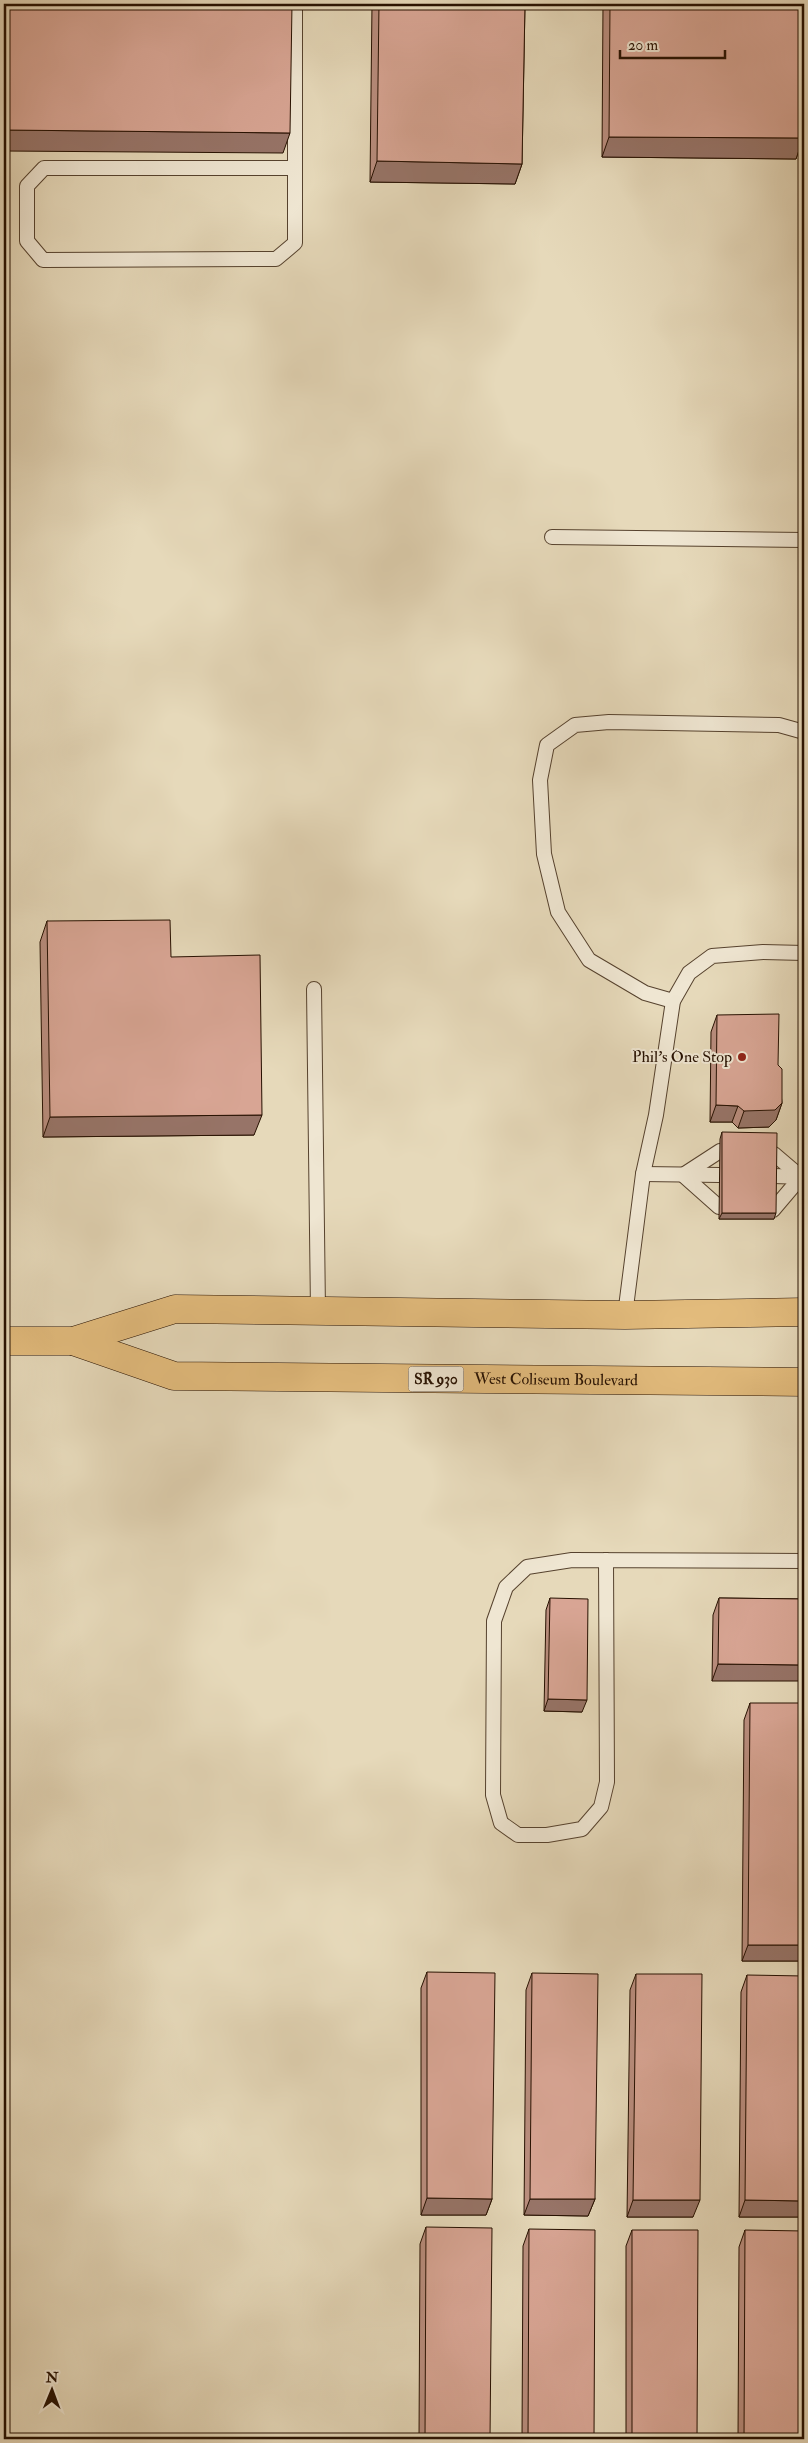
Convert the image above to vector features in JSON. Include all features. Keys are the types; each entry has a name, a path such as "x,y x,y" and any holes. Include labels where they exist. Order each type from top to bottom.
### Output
{"highway":[{"name":"West Coliseum Boulevard","path":"4,1341 73,1341 175,1309 624,1315 804,1312"},
{"name":"West Coliseum Boulevard","path":"73,1341 174,1376 804,1382"}],"lane":[{"path":"295,4 295,168 295,243 276,259 44,260 28,241 27,186 44,168 295,168"},
{"path":"552,537 804,540"},
{"path":"673,1001 645,993 589,960 558,912 544,854 540,780 547,745 575,725 609,722 779,725 804,732"},
{"path":"624,1315 643,1174 656,1115 673,1001 689,974 712,956 763,952 804,953"},
{"path":"314,989 318,1311"},
{"path":"682,1175 720,1151"},
{"path":"774,1154 803,1177"},
{"path":"643,1174 720,1175"},
{"path":"682,1175 720,1207"},
{"path":"774,1176 803,1177"},
{"path":"773,1210 803,1177"},
{"path":"606,1560 607,1782 601,1807 582,1829 547,1835 518,1835 500,1823 493,1795 494,1621 506,1587 528,1567 572,1560 606,1560 804,1561"}],"building":[{"path":"4,4 292,4 290,133 4,130"},
{"path":"379,4 525,4 522,164 377,161"},
{"path":"610,4 804,4 803,138 609,137"},
{"path":"170,920 171,957 260,955 262,1115 50,1117 47,921"},
{"name":"Phil's One Stop","path":"779,1014 778,1065 782,1069 782,1103 775,1110 744,1111 738,1106 716,1105 717,1015"},
{"path":"804,1073 804,1105 803,1105"},
{"path":"722,1132 777,1133 776,1213 722,1213"},
{"path":"550,1598 588,1599 587,1700 548,1699"},
{"path":"719,1598 804,1599 804,1665 718,1664"},
{"path":"750,1703 804,1703 804,1945 748,1945"},
{"path":"427,1972 495,1973 492,2199 427,2198"},
{"path":"532,1973 598,1974 595,2199 530,2199"},
{"path":"636,1974 702,1974 700,2200 633,2200"},
{"path":"747,1975 804,1976 804,2201 745,2200"},
{"path":"426,2227 492,2228 490,2439 425,2439"},
{"path":"529,2229 595,2230 594,2439 528,2439"},
{"path":"632,2230 698,2230 697,2439 632,2439"},
{"path":"745,2230 804,2231 804,2439 744,2439"}],"place":[{"name":"Phil's One Stop","path":"742,1057"}]}
